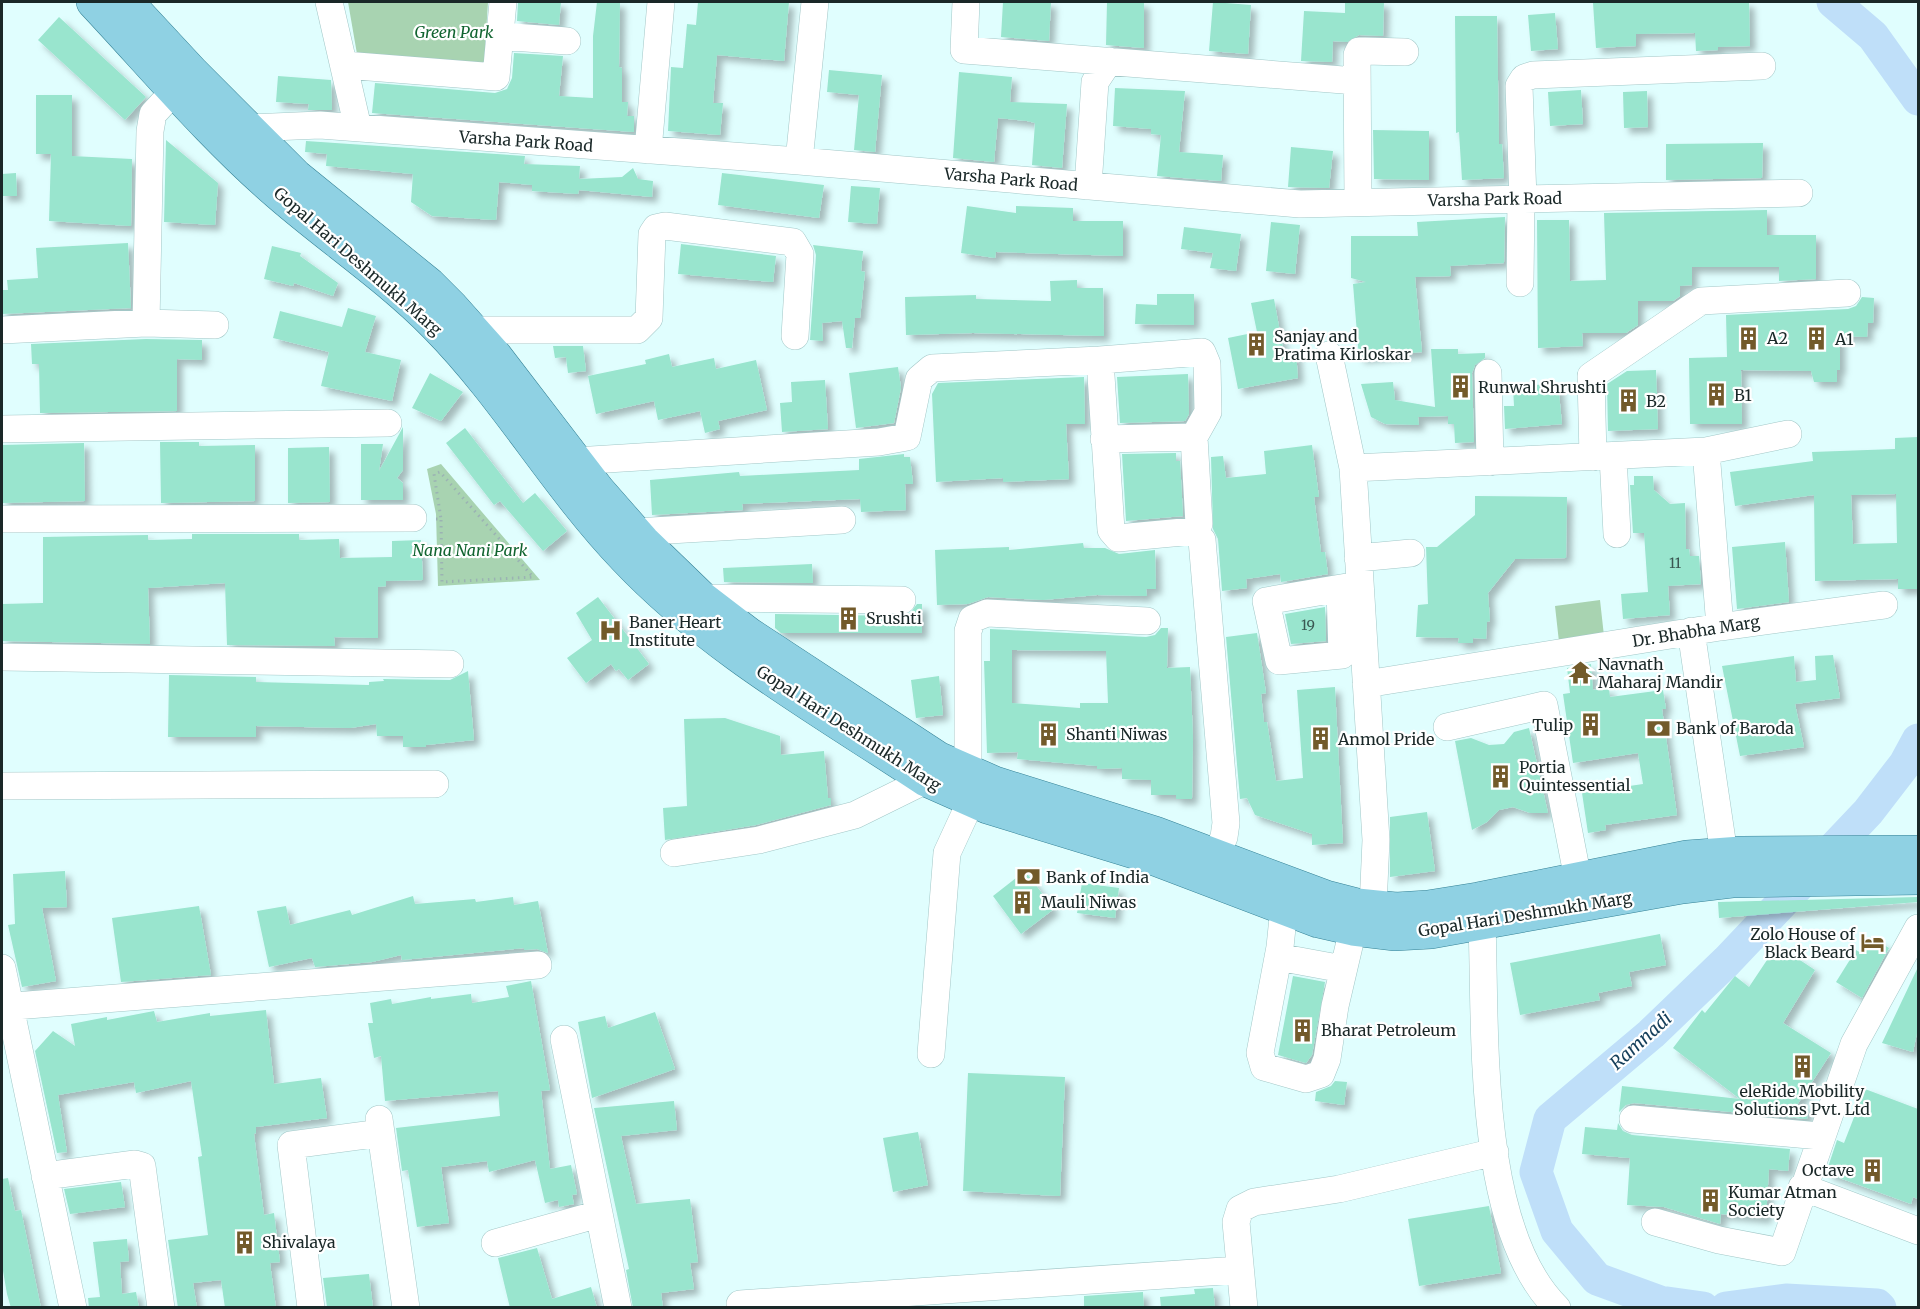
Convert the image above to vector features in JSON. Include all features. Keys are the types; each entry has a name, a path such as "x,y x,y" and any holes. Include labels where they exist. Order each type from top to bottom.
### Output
{"main road":[{"name":"Gopal Hari Deshmukh Marg","path":"93,2 175,90 296,176 429,285 474,330 526,393 575,461 635,532 702,598 952,782 1155,833 1216,856 1284,908 1318,921 1363,918 1428,907 1687,857 1732,863 1862,864"},
{"name":"Gopal Hari Deshmukh Marg","path":"127,2 239,137 279,195 435,324 475,369 549,468 624,558 691,621 735,654 952,782 1147,856 1255,884 1326,897 1395,934 1431,932 1482,924 1682,887 1732,863"},
{"path":"1862,864 1918,852"},
{"path":"1862,864 1918,878"}],"street":[{"path":"329,2 358,128"},
{"path":"344,65 496,77 503,2"},
{"path":"648,150 661,2"},
{"path":"799,161 814,2"},
{"path":"966,2 964,50 1356,81"},
{"path":"500,36 567,41"},
{"path":"1358,202 1357,56 1359,51 1405,52"},
{"path":"1088,186 1095,82 1109,61"},
{"path":"1520,282 1522,199 1519,86 1524,78 1533,75 1762,66"},
{"path":"146,322 150,131 153,114 175,90"},
{"name":"Varsha Park Road","path":"239,137 320,125 799,161 1300,204 1799,193"},
{"path":"474,330 637,330 649,318 652,234 656,228 665,226 793,242 800,254 795,336"},
{"path":"1617,534 1591,376 1701,301 1847,293"},
{"path":"2,330 146,322 215,325"},
{"path":"575,461 879,442 907,437 918,380 932,368 1100,360 1202,352 1207,364 1208,412 1194,437 1199,524 1194,531 1118,538 1111,530 1100,360"},
{"path":"1284,908 1278,957 1260,1053 1264,1067 1306,1079 1321,1074 1327,1059 1343,969 1363,918 1376,840 1366,684 1350,587 1358,558 1353,468 1329,355"},
{"path":"1488,373 1490,462"},
{"path":"2,429 388,423"},
{"path":"1353,468 1490,462 1606,462 1706,451 1788,434"},
{"path":"1104,440 1194,437"},
{"path":"1706,451 1720,627"},
{"path":"1606,462 1666,472"},
{"path":"2,519 413,518"},
{"path":"635,532 842,520"},
{"path":"1202,540 1226,823 1224,837 1216,856"},
{"path":"1358,558 1411,553"},
{"path":"702,598 902,600"},
{"name":"Dr. Bhabha Marg","path":"1366,684 1720,627 1884,605"},
{"path":"931,1054 952,782 968,631 972,620 987,613 1148,621"},
{"path":"1691,632 1732,863"},
{"path":"2,657 450,664"},
{"path":"1447,727 1544,705 1578,879"},
{"path":"674,854 759,840 855,815 952,782"},
{"path":"2,786 435,784"},
{"path":"1482,924 1490,1114 1502,1192 1518,1250 1543,1294 1557,1308"},
{"path":"1655,1222 1719,1240 1782,1252 1804,1181 1854,1044 1918,928"},
{"path":"1278,957 1343,969"},
{"path":"5,1007 538,965"},
{"path":"2,968 5,1007 73,1308"},
{"path":"564,1039 618,1308"},
{"path":"1633,1119 1820,1136"},
{"path":"311,1308 291,1144 380,1126 406,1308"},
{"path":"1244,1308 1238,1270 1236,1221 1240,1209 1247,1205 1339,1189 1496,1152"},
{"path":"45,1176 135,1164 142,1166 161,1308"},
{"path":"1804,1181 1918,1231"},
{"path":"495,1243 599,1214"},
{"path":"740,1304 1238,1270"}],"path":[{"path":"440,472 533,577 442,582 441,519 434,474 440,472"},
{"path":"413,518 441,519"}],"green space":[{"name":"Green Park","path":"348,2 488,2 484,66 357,54"},
{"name":"Nana Nani Park","path":"441,464 540,580 438,586 436,514 427,469"},
{"path":"1600,600 1604,636 1559,642 1555,606"}],"building":[{"path":"518,2 561,2 559,25 517,21"},
{"path":"597,2 620,2 619,67 622,68 622,102 628,102 627,116 634,116 634,132 372,113 375,83 495,93 507,89 512,78 514,53 563,56 559,96 593,98 593,36"},
{"path":"698,2 789,2 784,61 717,55 713,103 723,103 720,135 668,131 671,67 683,68 687,24 696,25"},
{"path":"1003,2 1051,2 1049,41 1001,37"},
{"path":"1107,2 1144,2 1144,48 1106,45"},
{"path":"1213,2 1251,5 1248,54 1209,51"},
{"path":"1345,2 1384,2 1383,36 1359,35 1347,42 1333,41 1332,62 1301,61 1304,11 1345,13"},
{"path":"1749,2 1750,46 1718,47 1718,50 1696,51 1695,33 1636,34 1636,46 1596,48 1593,3"},
{"path":"1555,13 1558,49 1531,51 1528,15"},
{"path":"1455,16 1497,16 1499,144 1502,144 1504,178 1462,180 1459,132 1456,133"},
{"path":"59,17 146,97 125,120 38,40"},
{"path":"829,70 882,75 875,152 854,150 859,95 827,92"},
{"path":"959,72 1012,77 1010,102 1067,104 1062,168 1032,165 1035,123 998,118 994,162 953,158"},
{"path":"278,76 331,80 332,110 308,110 309,104 276,102"},
{"path":"1115,88 1185,91 1179,152 1223,155 1221,181 1157,176 1161,135 1151,134 1151,129 1113,126"},
{"path":"1581,90 1583,124 1550,126 1548,92"},
{"path":"1647,91 1648,127 1624,128 1623,92"},
{"path":"36,95 72,95 72,156 132,159 131,226 49,221 51,154 36,154"},
{"path":"1373,130 1429,131 1429,180 1374,179"},
{"path":"166,140 218,183 215,225 164,222"},
{"path":"306,141 525,156 524,164 580,166 579,179 622,177 633,168 638,179 653,181 652,197 579,190 578,194 532,191 532,185 499,182 496,220 432,216 411,202 413,174 326,166 327,154 305,152"},
{"path":"1763,143 1762,178 1666,180 1666,144"},
{"path":"1291,147 1333,151 1329,188 1288,187"},
{"path":"16,173 17,196 2,196 2,174"},
{"path":"722,173 824,185 819,218 718,205"},
{"path":"851,186 880,188 877,224 848,222"},
{"path":"967,206 1016,213 1016,206 1073,208 1073,221 1123,221 1123,256 996,252 995,258 961,253"},
{"path":"1767,210 1767,235 1816,235 1816,279 1779,281 1779,267 1692,267 1692,285 1680,286 1680,296 1673,301 1638,301 1638,325 1626,333 1582,333 1583,346 1538,348 1537,220 1569,220 1570,281 1606,280 1604,213"},
{"path":"1505,217 1504,263 1450,266 1451,276 1415,277 1422,352 1359,358 1353,284 1366,282 1351,278 1351,236 1418,236 1417,222"},
{"path":"1271,222 1300,225 1295,274 1266,271"},
{"path":"1184,227 1241,234 1236,271 1210,268 1213,253 1181,249"},
{"path":"128,243 131,308 2,314 2,290 8,290 7,280 38,278 36,248"},
{"path":"681,244 776,256 773,282 678,274"},
{"path":"813,245 863,251 861,271 865,272 860,318 855,318 852,348 846,348 842,321 822,323 823,341 810,340 816,255"},
{"path":"272,246 301,253 300,256 338,283 333,296 294,283 293,286 264,279"},
{"path":"1077,280 1077,288 1103,288 1104,336 973,333 906,335 905,297 976,295 976,299 1051,301 1050,281"},
{"path":"1157,294 1194,294 1194,325 1135,324 1136,304 1157,305"},
{"path":"1862,297 1874,298 1873,323 1868,323 1867,337 1840,336 1840,370 1837,370 1837,382 1814,382 1811,371 1741,370 1742,424 1690,424 1689,358 1727,357 1726,315 1848,309 1856,306"},
{"name":"Sanjay and Pratima Kirloskar","path":"1274,299 1284,354 1296,352 1298,378 1238,389 1228,338 1257,332 1251,303"},
{"path":"348,308 376,316 365,352 401,360 392,401 321,386 329,352 273,338 280,311 342,327"},
{"path":"146,339 202,340 202,360 177,359 177,411 40,413 39,364 32,364 31,344"},
{"path":"553,346 583,346 586,371 568,373 566,357 555,358"},
{"name":"Runwal Shrushti","path":"1431,349 1458,349 1458,354 1485,353 1485,358 1475,365 1472,373 1474,442 1455,443 1454,424 1448,424 1448,416 1418,417 1419,425 1385,424 1371,417 1361,384 1393,382 1395,400 1435,407"},
{"path":"669,354 672,367 714,358 716,369 756,360 767,410 718,421 720,429 705,433 700,411 658,420 654,401 596,414 588,376 646,364 645,360"},
{"path":"898,367 901,388 894,423 856,428 849,373"},
{"name":"B2","path":"1656,370 1658,429 1608,431 1607,384 1627,371"},
{"path":"430,373 463,392 441,421 412,408"},
{"path":"1188,374 1189,414 1185,421 1120,423 1117,377"},
{"path":"1084,377 1085,424 1066,424 1069,479 1003,482 1003,478 936,482 932,394 938,383"},
{"path":"825,380 828,429 782,432 780,403 792,402 791,382"},
{"path":"1558,383 1562,424 1505,429 1504,406 1514,406 1513,387"},
{"path":"403,427 403,470 397,478 403,483 403,500 361,500 361,444 383,444 379,471"},
{"path":"465,428 523,503 535,493 567,531 543,551 500,501 494,505 446,443"},
{"path":"1918,437 1918,589 1898,589 1898,579 1815,581 1814,495 1735,506 1730,472 1813,461 1812,452 1895,449 1895,438","holes":["1896,494 1897,543 1853,544 1851,495"]},
{"path":"160,442 199,442 199,446 255,445 255,501 161,503"},
{"path":"84,443 85,501 2,503 2,445"},
{"path":"1312,445 1319,497 1314,497 1321,552 1325,552 1328,574 1281,582 1280,574 1246,579 1247,588 1222,591 1218,539 1213,529 1211,457 1223,456 1226,478 1266,474 1264,451"},
{"path":"329,447 330,502 288,503 288,448"},
{"path":"1176,453 1176,461 1180,461 1183,516 1126,521 1122,454"},
{"path":"904,454 904,457 910,457 913,484 905,484 906,510 861,512 860,499 742,504 743,510 652,515 650,480 739,472 740,476 859,470 859,459"},
{"path":"1634,476 1653,476 1654,490 1670,504 1685,503 1686,549 1689,549 1690,556 1699,556 1701,584 1668,586 1670,615 1623,619 1621,594 1648,592 1644,533 1633,533 1630,485 1634,485"},
{"path":"1475,496 1567,497 1566,558 1515,559 1488,593 1490,621 1487,622 1486,639 1473,638 1473,643 1458,643 1459,638 1416,637 1418,605 1428,604 1426,547 1437,547 1475,515"},
{"path":"192,534 299,534 299,540 339,539 340,558 392,557 392,541 421,540 423,580 386,581 386,586 378,587 378,638 334,637 335,646 227,645 225,583 148,588 150,644 2,641 2,604 43,603 43,537 148,535 148,540 192,539"},
{"path":"1785,542 1789,602 1737,609 1732,547"},
{"path":"1083,543 1084,548 1105,548 1119,554 1155,550 1156,589 1146,589 1147,596 1097,595 1043,600 988,597 968,604 937,605 935,550 1009,547 1009,550"},
{"path":"812,564 813,583 724,582 723,568"},
{"path":"598,597 649,664 628,680 619,669 616,671 611,664 586,683 567,658 592,640 576,613"},
{"name":"Srushti","path":"917,604 922,604 922,633 781,633 775,628 775,614 902,616 910,613"},
{"path":"1325,607 1326,641 1291,644 1285,614"},
{"path":"1161,628 1168,628 1167,668 1190,667 1193,738 1192,799 1176,799 1176,795 1151,795 1151,780 1122,779 1122,768 1097,769 1097,766 1017,759 1018,752 987,753 984,661 990,661 990,629 1146,637 1155,635","holes":["1012,650 1106,651 1108,703 1080,703 1080,708 1012,703"]},
{"path":"1257,633 1266,693 1261,694 1264,722 1267,722 1276,781 1303,778 1297,690 1335,687 1343,843 1312,845 1312,834 1255,815 1247,798 1240,799 1226,637"},
{"path":"1833,655 1840,698 1795,704 1804,747 1740,756 1722,666 1794,656 1796,682 1816,680 1815,656"},
{"path":"1591,664 1593,690 1609,688 1610,697 1663,690 1666,709 1662,709 1677,815 1605,825 1606,830 1588,833 1582,793 1643,784 1638,753 1573,763 1563,694 1570,693 1567,668"},
{"path":"468,671 474,740 426,745 426,747 403,747 403,736 377,736 376,724 350,728 256,726 256,737 168,737 169,675 256,677 256,682 369,685 369,682 384,681 383,679 450,680"},
{"path":"939,676 943,715 916,718 911,680"},
{"path":"725,718 780,736 781,755 824,751 828,798 831,798 831,805 756,825 665,840 663,808 687,806 684,719"},
{"name":"Portia Quintessential","path":"1529,728 1548,813 1530,813 1513,807 1499,810 1487,822 1472,830 1455,741 1471,738 1489,745 1504,744 1514,732"},
{"path":"1427,812 1435,871 1390,877 1390,817"},
{"path":"65,871 67,907 42,908 56,981 22,987 8,925 15,924 13,874"},
{"name":"Mauli Niwas","path":"1025,871 1054,909 1021,934 993,896"},
{"path":"1082,883 1119,888 1115,918 1077,913"},
{"path":"413,896 415,904 475,899 476,902 513,897 514,905 538,901 548,953 537,949 524,950 524,948 402,960 401,955 372,962 315,967 312,958 269,967 257,911 286,906 290,925 350,910 352,915"},
{"path":"1918,897 1918,902 1719,918 1718,902"},
{"path":"199,906 211,975 121,982 112,918"},
{"path":"1660,934 1666,965 1629,972 1632,986 1598,993 1600,1000 1520,1015 1510,963"},
{"path":"1871,937 1889,948 1862,998 1836,982 1856,950 1861,953"},
{"path":"1777,945 1815,970 1783,1023 1831,1053 1797,1105 1808,1106 1807,1119 1634,1103 1626,1105 1619,1112 1622,1086 1740,1099 1673,1048 1702,1010 1705,1013 1735,976 1749,987"},
{"path":"1918,967 1918,1028 1913,1052 1882,1043"},
{"path":"1293,976 1325,982 1312,1055 1306,1063 1278,1055"},
{"path":"531,981 550,1090 541,1091 550,1169 571,1165 577,1194 572,1195 574,1204 559,1207 558,1200 545,1203 535,1160 489,1172 487,1161 441,1167 449,1223 417,1227 408,1170 402,1171 396,1128 500,1116 498,1091 385,1101 381,1056 374,1058 368,1023 373,1023 370,1003 391,999 392,1004 431,997 431,999 471,994 472,1003 509,997 506,986"},
{"path":"266,1010 274,1084 321,1078 327,1118 256,1127 254,1134 264,1215 274,1213 280,1262 270,1263 276,1308 225,1308 221,1280 193,1283 197,1308 178,1308 168,1240 208,1235 198,1157 202,1156 191,1081 136,1093 134,1082 58,1095 67,1152 57,1153 35,1051 53,1031 75,1046 71,1024 107,1017 107,1020 154,1011 157,1022 210,1013 210,1016"},
{"path":"655,1012 675,1069 592,1098 578,1022 605,1016 608,1028"},
{"path":"968,1073 1065,1077 1060,1196 963,1191"},
{"path":"1335,1081 1347,1082 1344,1105 1315,1101 1316,1092 1331,1086"},
{"path":"1865,1089 1918,1109 1918,1199 1913,1197 1911,1204 1826,1173 1837,1140 1844,1143"},
{"path":"674,1101 677,1130 621,1136 636,1204 690,1199 698,1262 690,1263 694,1289 661,1293 663,1308 633,1308 626,1270 629,1269 594,1108"},
{"path":"1618,1123 1623,1131 1632,1135 1790,1149 1788,1171 1769,1169 1766,1218 1721,1214 1720,1224 1664,1207 1627,1205 1630,1158 1582,1154 1585,1127 1617,1130"},
{"path":"918,1132 928,1185 893,1192 883,1138"},
{"path":"8,1178 15,1211 21,1210 41,1308 11,1308 7,1294 2,1265 2,1179"},
{"path":"121,1182 125,1207 70,1214 64,1189"},
{"path":"1489,1206 1501,1273 1419,1286 1408,1219"},
{"path":"127,1239 129,1261 120,1262 122,1294 136,1292 139,1308 89,1308 88,1298 100,1297 93,1242"},
{"path":"537,1248 552,1299 591,1287 597,1308 510,1308 498,1258"},
{"path":"369,1274 373,1308 327,1307 323,1278"},
{"path":"1213,1288 1215,1308 1161,1308 1160,1297 1195,1294 1194,1289"},
{"path":"1143,1292 1144,1308 1084,1308 1084,1296"}],"waterway":[{"name":"Ramnadi","path":"1833,2 1873,36 1918,99"},
{"name":"Ramnadi","path":"1703,1308 1660,1302 1597,1279 1557,1231 1536,1172 1550,1119 1651,1034 1727,961 1868,812 1905,764 1918,740"},
{"name":"Ramnadi","path":"1726,1308 1786,1300 1877,1305 1880,1308"}],"place":[{"name":"A2","path":"1749,338"},
{"name":"A1","path":"1817,339"},
{"name":"Sanjay and Pratima Kirloskar","path":"1256,345"},
{"name":"Runwal Shrushti","path":"1460,387"},
{"name":"B1","path":"1716,395"},
{"name":"B2","path":"1628,401"},
{"name":"Srushti","path":"848,618"},
{"name":"Baner Heart Institute","path":"611,631"},
{"name":"Navnath Maharaj Mandir","path":"1580,673"},
{"name":"Tulip","path":"1591,725"},
{"name":"Bank of Baroda","path":"1658,728"},
{"name":"Shanti Niwas","path":"1048,734"},
{"name":"Anmol Pride","path":"1320,739"},
{"name":"Portia Quintessential","path":"1501,776"},
{"name":"Bank of India","path":"1028,877"},
{"name":"Mauli Niwas","path":"1023,902"},
{"name":"Zolo House of Black Beard","path":"1873,943"},
{"name":"Bharat Petroleum","path":"1303,1030"},
{"name":"eleRide Mobility Solutions Pvt. Ltd","path":"1802,1066"},
{"name":"Octave","path":"1872,1170"},
{"name":"Kumar Atman Society","path":"1710,1201"},
{"name":"Shivalaya","path":"244,1242"}]}
